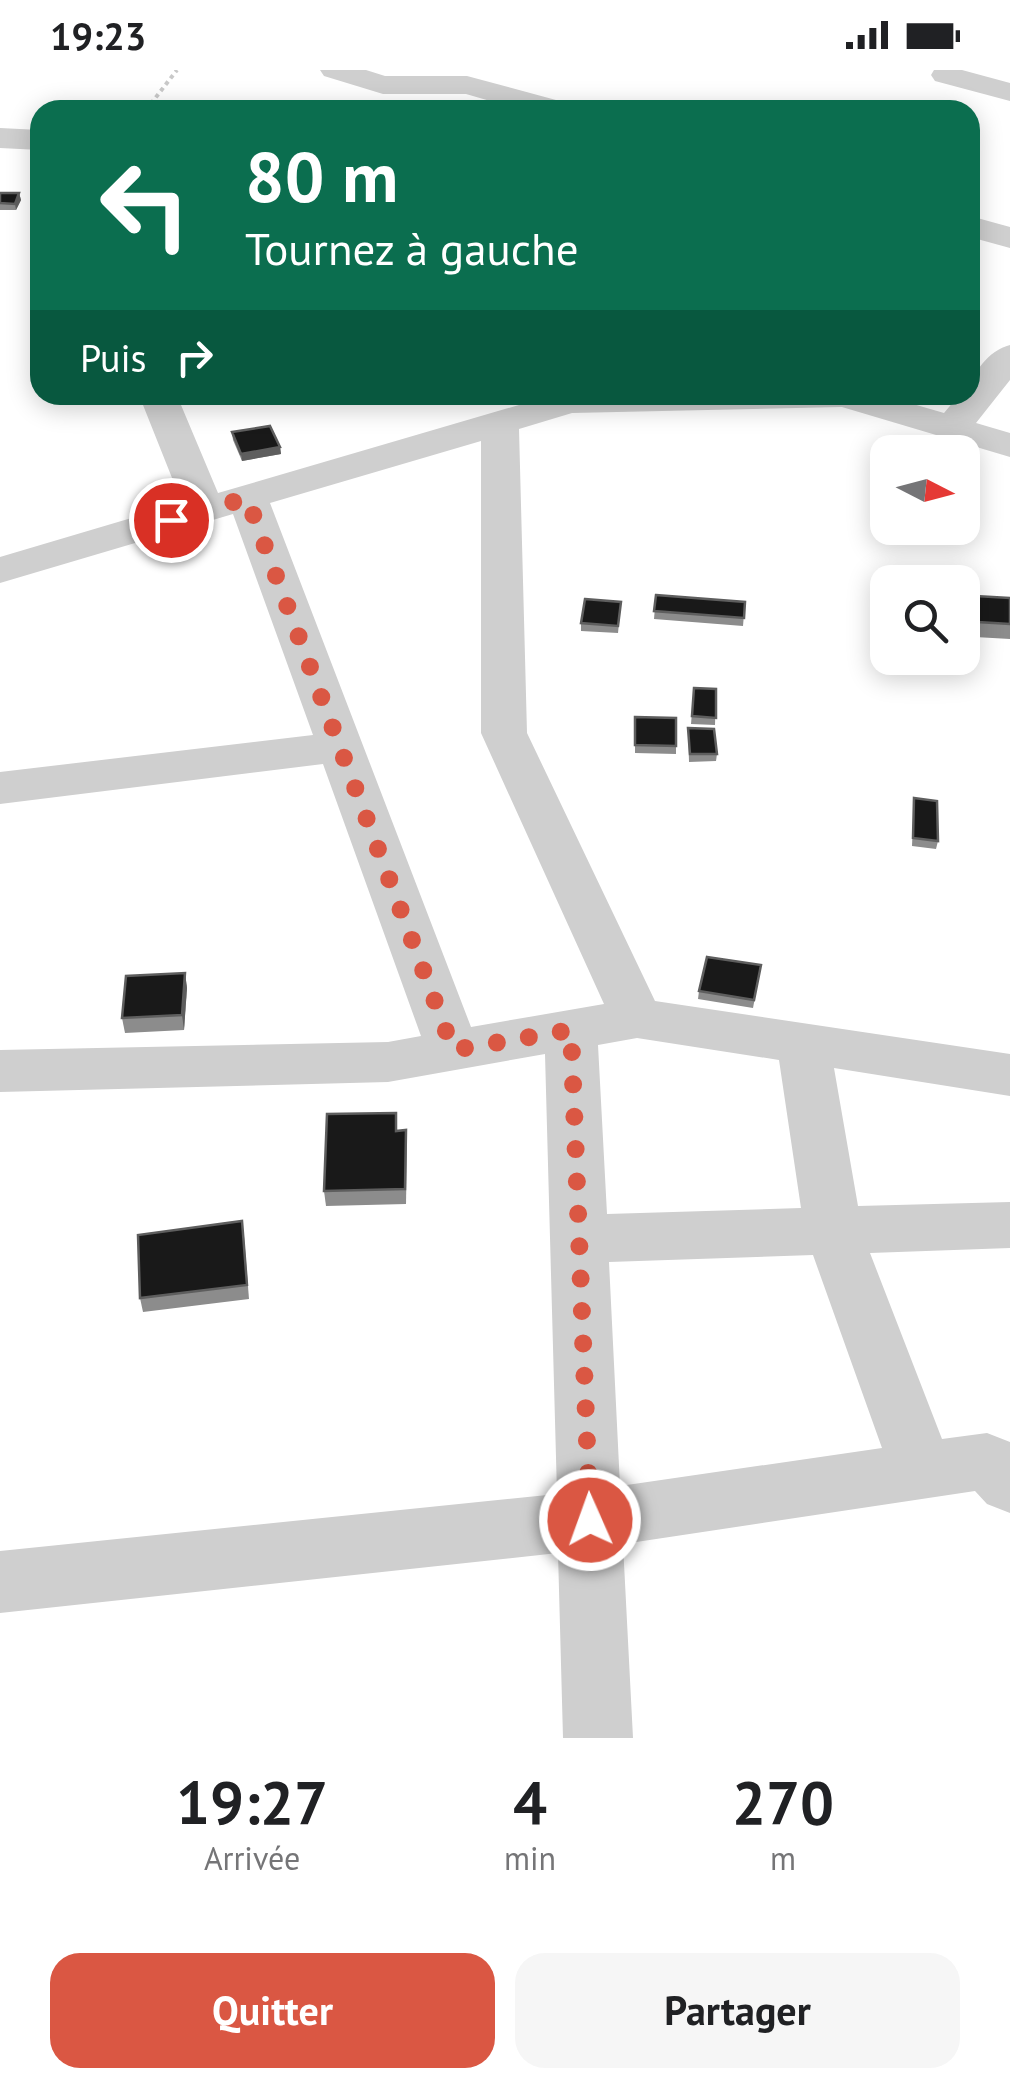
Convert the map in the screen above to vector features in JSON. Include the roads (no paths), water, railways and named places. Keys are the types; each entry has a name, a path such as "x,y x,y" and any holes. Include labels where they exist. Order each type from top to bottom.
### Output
{"street":[{"path":"335,70 382,85 467,85 520,100"},
{"path":"952,70 946,75 1010,92"},
{"path":"444,100 467,85"},
{"path":"0,138 30,140"},
{"path":"980,229 1010,238"},
{"path":"980,393 1010,356"},
{"path":"163,405 226,504 340,747 453,1050"},
{"path":"0,570 560,405"},
{"path":"874,405 1010,445"},
{"path":"952,428 971,405"},
{"path":"500,423 504,733 637,1018"},
{"path":"0,788 340,747"},
{"path":"0,1071 388,1062 637,1018 1010,1075"},
{"path":"571,1030 598,1738"},
{"path":"802,1044 833,1231 922,1470"},
{"path":"579,1239 1010,1225"},
{"path":"0,1582 590,1520 987,1461 1010,1484"}]}
